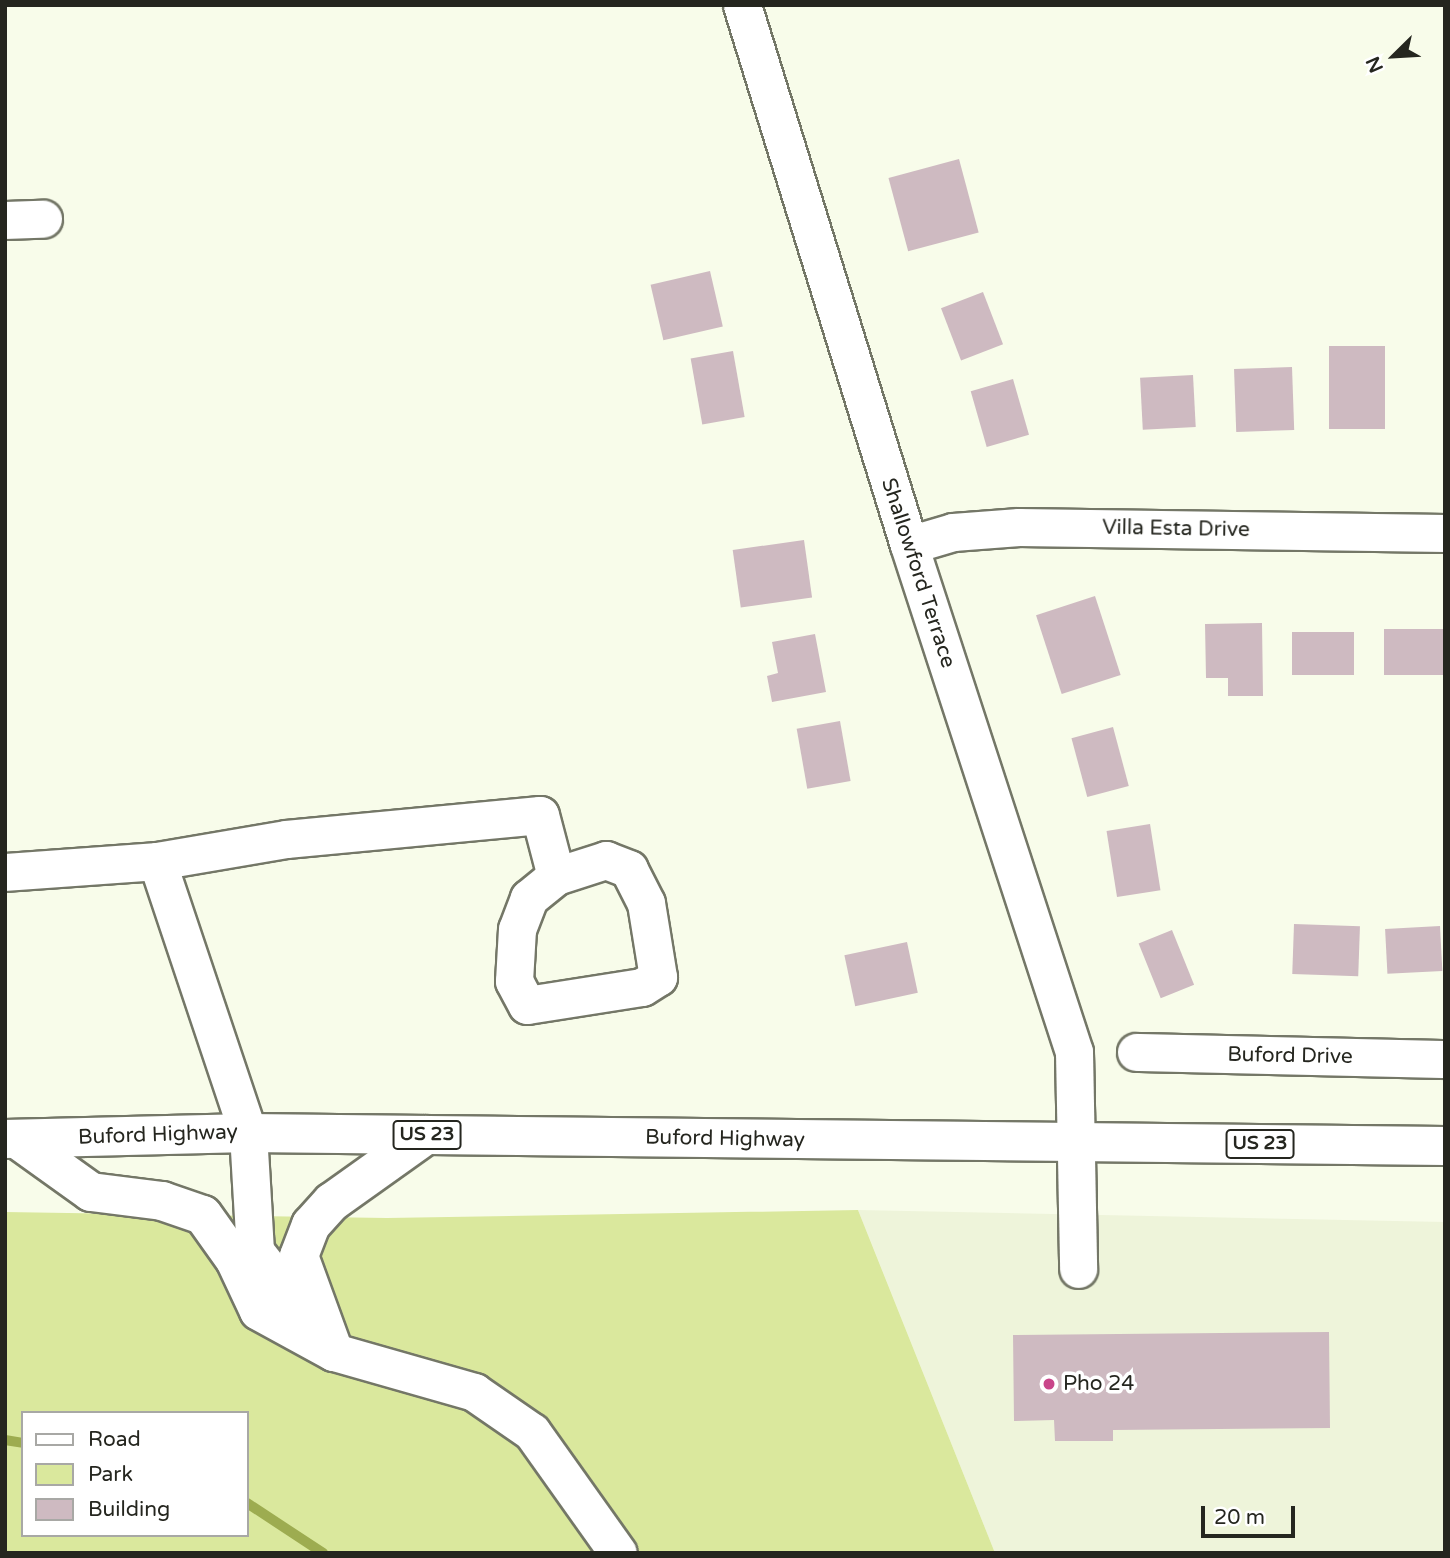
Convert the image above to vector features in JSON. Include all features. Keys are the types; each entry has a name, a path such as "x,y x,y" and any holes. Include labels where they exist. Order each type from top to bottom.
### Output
{"main road":[{"name":"Buford Highway","path":"11,1139 248,1133 1445,1146"},
{"path":"334,1352 299,1256 311,1225 332,1202 426,1135"},
{"path":"11,1139 91,1192 162,1201 203,1215 235,1260 259,1311 334,1352"}],"street":[{"name":"Shallowford Terrace","path":"742,5 909,545 1074,1052 1078,1269"},
{"path":"5,220 43,219"},
{"name":"Villa Esta Drive","path":"909,545 953,532 1019,527 1445,533"},
{"path":"5,872 157,861 286,839 540,815 556,876"},
{"path":"606,860 629,869 646,903 658,977 642,987 527,1005 514,981 517,929 529,898 556,876 606,860"},
{"path":"157,861 248,1133 255,1251 334,1352 474,1392 532,1432 618,1553"},
{"name":"Buford Drive","path":"1136,1052 1445,1059"}],"shaded area":[{"path":"858,1210 1445,1222 1445,1553 995,1553"}],"green space":[{"path":"858,1210 995,1553 5,1553 5,1212 387,1218"}],"building":[{"path":"959,159 979,232 908,251 888,178"},
{"path":"710,271 723,327 663,340 651,285"},
{"path":"983,292 1003,344 961,360 941,308"},
{"path":"1329,346 1385,346 1385,429 1329,429"},
{"path":"733,351 745,417 702,424 691,358"},
{"path":"1292,367 1294,430 1236,432 1234,369"},
{"path":"1193,375 1196,427 1143,430 1140,378"},
{"path":"1013,379 1029,435 987,447 971,391"},
{"path":"804,540 812,597 741,607 733,550"},
{"path":"1095,596 1121,675 1062,694 1036,615"},
{"path":"1262,623 1263,696 1228,696 1228,678 1206,678 1205,624"},
{"path":"1384,629 1445,629 1445,675 1384,675"},
{"path":"1292,632 1354,632 1354,675 1292,675"},
{"path":"815,634 826,692 772,702 767,676 778,673 772,642"},
{"path":"840,721 851,781 807,789 797,729"},
{"path":"1113,727 1129,786 1087,797 1071,738"},
{"path":"1150,824 1160,890 1117,897 1107,831"},
{"path":"1294,924 1360,926 1358,976 1292,974"},
{"path":"1440,926 1442,971 1387,974 1385,929"},
{"path":"1172,930 1194,985 1161,998 1139,943"},
{"path":"907,942 918,993 855,1006 844,955"},
{"path":"1329,1332 1330,1428 1113,1430 1113,1441 1055,1441 1054,1420 1014,1421 1013,1335"}],"waterway":[{"path":"5,1440 21,1443"},
{"path":"248,1504 323,1553"}],"place":[{"name":"Pho 24","path":"1049,1384"}]}
